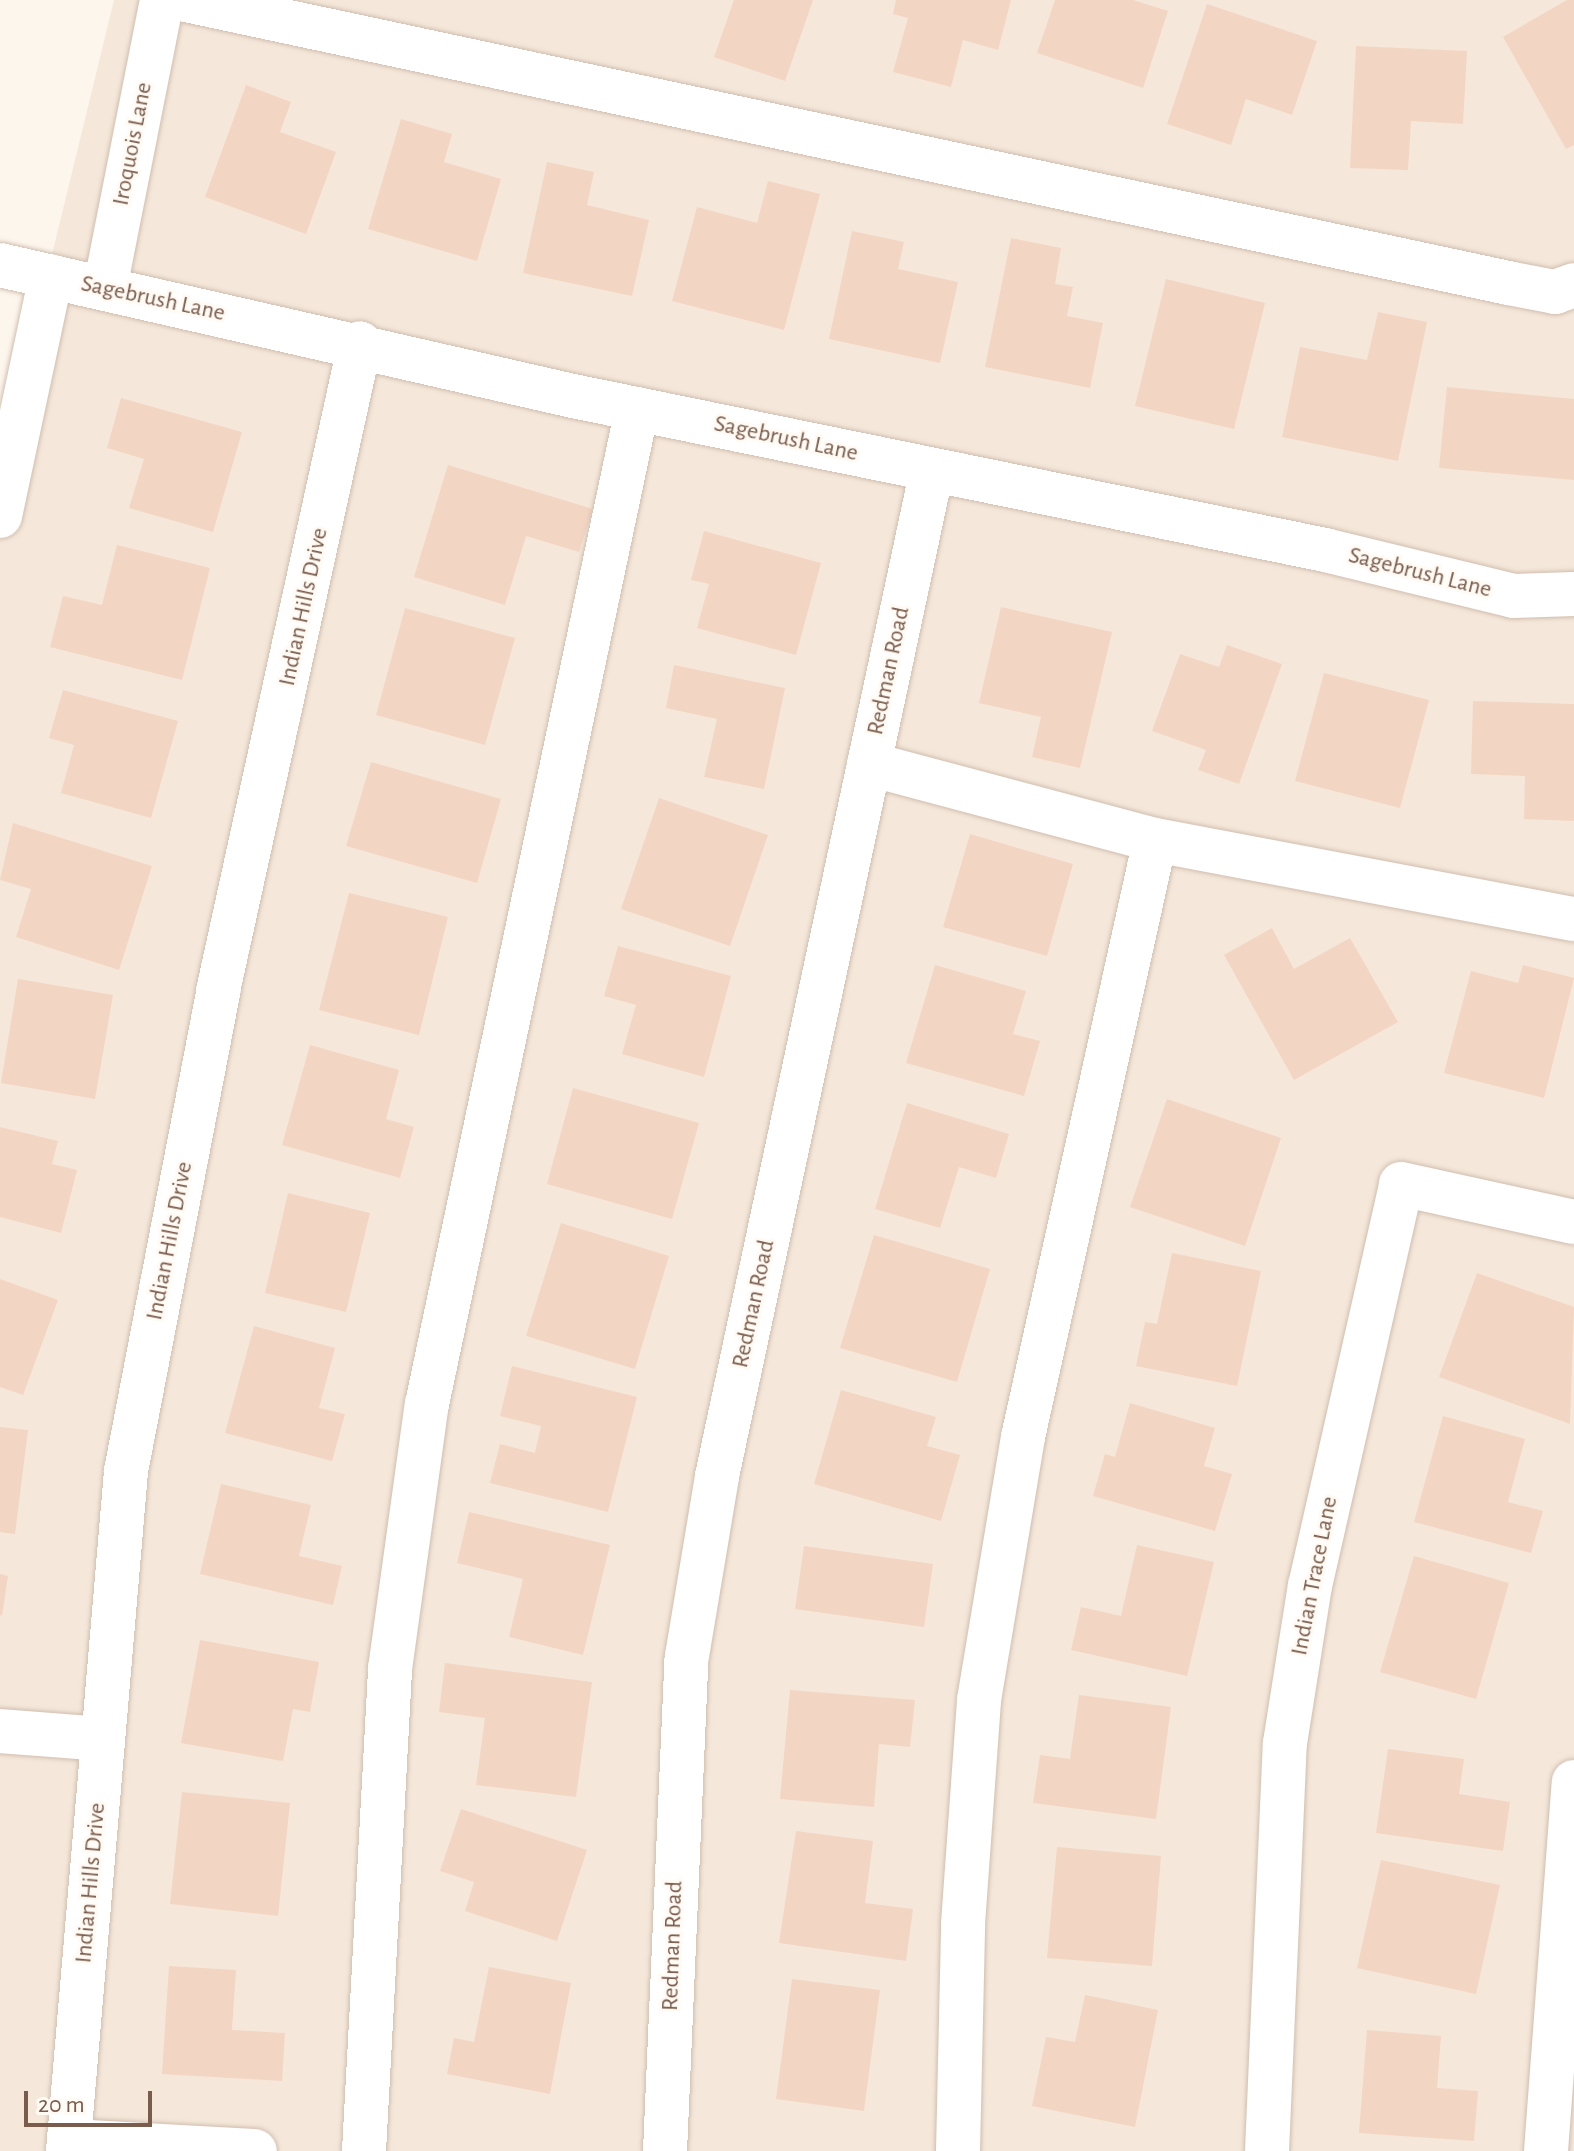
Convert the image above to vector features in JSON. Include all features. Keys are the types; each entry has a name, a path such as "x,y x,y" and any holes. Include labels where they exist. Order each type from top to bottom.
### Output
{"street":[{"name":"Iroquois Lane","path":"105,288 162,0"},
{"path":"186,0 1508,283 1555,292 1574,285"},
{"name":"Sagebrush Lane","path":"0,265 360,343 637,409 1325,550 1513,596 1574,594"},
{"path":"0,516 51,276"},
{"name":"Indian Hills Drive","path":"69,2146 128,1456 218,991 360,343"},
{"path":"364,2151 390,1669 427,1404 637,409"},
{"name":"Redman Road","path":"665,2151 687,1656 717,1476 932,470"},
{"path":"869,764 1155,840 1574,919"},
{"path":"958,2151 963,1924 979,1700 1023,1437 1155,840"},
{"name":"Indian Trace Lane","path":"1267,2151 1285,1743 1310,1586 1401,1184 1574,1222"},
{"path":"0,1731 103,1739"},
{"path":"1546,2151 1574,1782"},
{"path":"69,2146 255,2151"}],"shaded area":[{"path":"114,0 1574,0 1574,2151 0,2151 0,468"}],"building":[{"path":"734,0 813,0 785,81 714,57"},
{"path":"896,0 1011,0 998,50 963,40 951,87 893,72 908,18 893,14"},
{"path":"1055,0 1133,0 1168,11 1143,88 1037,53"},
{"path":"1567,0 1574,0 1574,145 1566,149 1503,37"},
{"path":"1207,4 1317,41 1292,115 1246,99 1231,145 1167,124"},
{"path":"1356,46 1467,51 1463,124 1411,121 1408,170 1350,168"},
{"path":"246,85 291,102 280,132 336,152 306,234 205,197"},
{"path":"401,119 452,134 444,162 501,179 477,261 368,229"},
{"path":"547,162 594,172 587,205 649,220 632,296 523,273"},
{"path":"768,181 820,194 784,330 672,301 697,207 757,223"},
{"path":"852,231 904,242 898,269 958,282 940,363 829,339"},
{"path":"1011,238 1061,248 1055,284 1073,287 1067,316 1103,323 1090,388 985,367"},
{"path":"1166,279 1265,303 1234,429 1135,406"},
{"path":"1378,312 1427,322 1398,461 1282,437 1300,347 1367,360"},
{"path":"1447,387 1574,399 1574,480 1439,468"},
{"path":"121,398 242,432 213,532 129,508 144,459 107,448"},
{"path":"448,465 593,509 579,552 526,536 505,605 414,577"},
{"path":"704,531 821,563 796,655 697,628 709,584 691,580"},
{"path":"117,545 210,568 182,680 50,647 63,596 102,605"},
{"path":"1001,607 1112,632 1080,768 1032,757 1041,717 979,703"},
{"path":"405,608 515,638 485,745 376,715"},
{"path":"1227,645 1282,664 1239,784 1198,770 1206,750 1152,731 1180,654 1219,667"},
{"path":"674,665 785,688 764,789 704,777 717,719 666,708"},
{"path":"1324,673 1429,700 1400,808 1295,781"},
{"path":"63,690 178,721 151,818 61,793 74,745 49,738"},
{"path":"1473,701 1574,704 1574,821 1524,819 1525,776 1471,774"},
{"path":"371,762 501,799 477,883 346,846"},
{"path":"659,798 768,835 730,946 621,909"},
{"path":"13,823 152,866 119,970 16,937 31,889 0,880"},
{"path":"970,834 1073,864 1047,956 943,927"},
{"path":"349,893 448,917 419,1035 319,1010"},
{"path":"1272,928 1294,969 1350,938 1398,1022 1294,1080 1224,955"},
{"path":"618,946 731,976 704,1077 622,1054 636,1005 604,996"},
{"path":"935,965 1026,991 1013,1034 1040,1041 1024,1096 906,1063"},
{"path":"1523,965 1574,978 1544,1098 1444,1073 1471,971 1518,983"},
{"path":"18,979 113,995 95,1099 1,1083"},
{"path":"310,1045 399,1070 386,1119 414,1127 400,1178 282,1145"},
{"path":"573,1088 699,1123 672,1219 547,1184"},
{"path":"1167,1099 1281,1138 1245,1246 1130,1207"},
{"path":"907,1103 1009,1134 996,1178 959,1167 940,1228 875,1209"},
{"path":"0,1127 58,1141 52,1164 77,1170 61,1233 0,1217"},
{"path":"288,1193 370,1213 346,1312 265,1293"},
{"path":"561,1223 669,1256 635,1369 526,1336"},
{"path":"874,1235 990,1269 957,1382 840,1348"},
{"path":"1172,1253 1261,1271 1237,1386 1136,1366 1145,1322 1157,1324"},
{"path":"1477,1273 1574,1307 1570,1424 1439,1377"},
{"path":"0,1279 58,1300 23,1395 0,1387"},
{"path":"254,1326 335,1348 319,1408 345,1414 332,1461 225,1433"},
{"path":"512,1366 637,1397 608,1512 490,1483 500,1444 535,1453 541,1426 500,1416"},
{"path":"841,1390 936,1417 927,1446 960,1455 941,1521 814,1484"},
{"path":"1130,1403 1215,1428 1204,1466 1232,1474 1215,1531 1093,1496 1105,1454 1115,1457"},
{"path":"1443,1416 1525,1439 1508,1502 1543,1511 1531,1553 1414,1522"},
{"path":"0,1427 28,1430 15,1534 0,1532"},
{"path":"221,1484 311,1505 299,1556 342,1566 333,1605 200,1574"},
{"path":"469,1512 610,1545 583,1655 509,1637 523,1579 457,1563"},
{"path":"1137,1545 1214,1562 1187,1676 1071,1650 1081,1607 1121,1616"},
{"path":"804,1546 933,1564 924,1627 795,1609"},
{"path":"1414,1556 1509,1583 1476,1699 1380,1672"},
{"path":"0,1574 8,1576 2,1616 0,1615"},
{"path":"200,1640 319,1662 310,1712 293,1709 283,1761 181,1743"},
{"path":"445,1663 592,1682 576,1797 476,1785 485,1718 439,1712"},
{"path":"790,1690 915,1700 910,1747 879,1744 874,1807 780,1799"},
{"path":"1079,1695 1171,1707 1156,1819 1033,1803 1040,1755 1070,1759"},
{"path":"1388,1749 1464,1759 1459,1794 1510,1802 1503,1851 1376,1833"},
{"path":"182,1792 290,1803 278,1916 170,1904"},
{"path":"461,1809 587,1850 557,1941 465,1911 474,1882 440,1871"},
{"path":"796,1831 873,1841 865,1903 913,1909 906,1961 779,1943"},
{"path":"1057,1847 1161,1856 1152,1966 1047,1958"},
{"path":"1381,1860 1500,1885 1476,1994 1357,1968"},
{"path":"169,1966 236,1970 232,2030 285,2033 282,2081 162,2074"},
{"path":"489,1967 571,1983 550,2094 447,2074 454,2038 474,2042"},
{"path":"792,1979 880,1990 864,2111 776,2099"},
{"path":"1085,1995 1158,2010 1135,2127 1032,2106 1046,2037 1075,2042"},
{"path":"1367,2030 1441,2036 1437,2088 1478,2091 1474,2141 1359,2133"}]}
